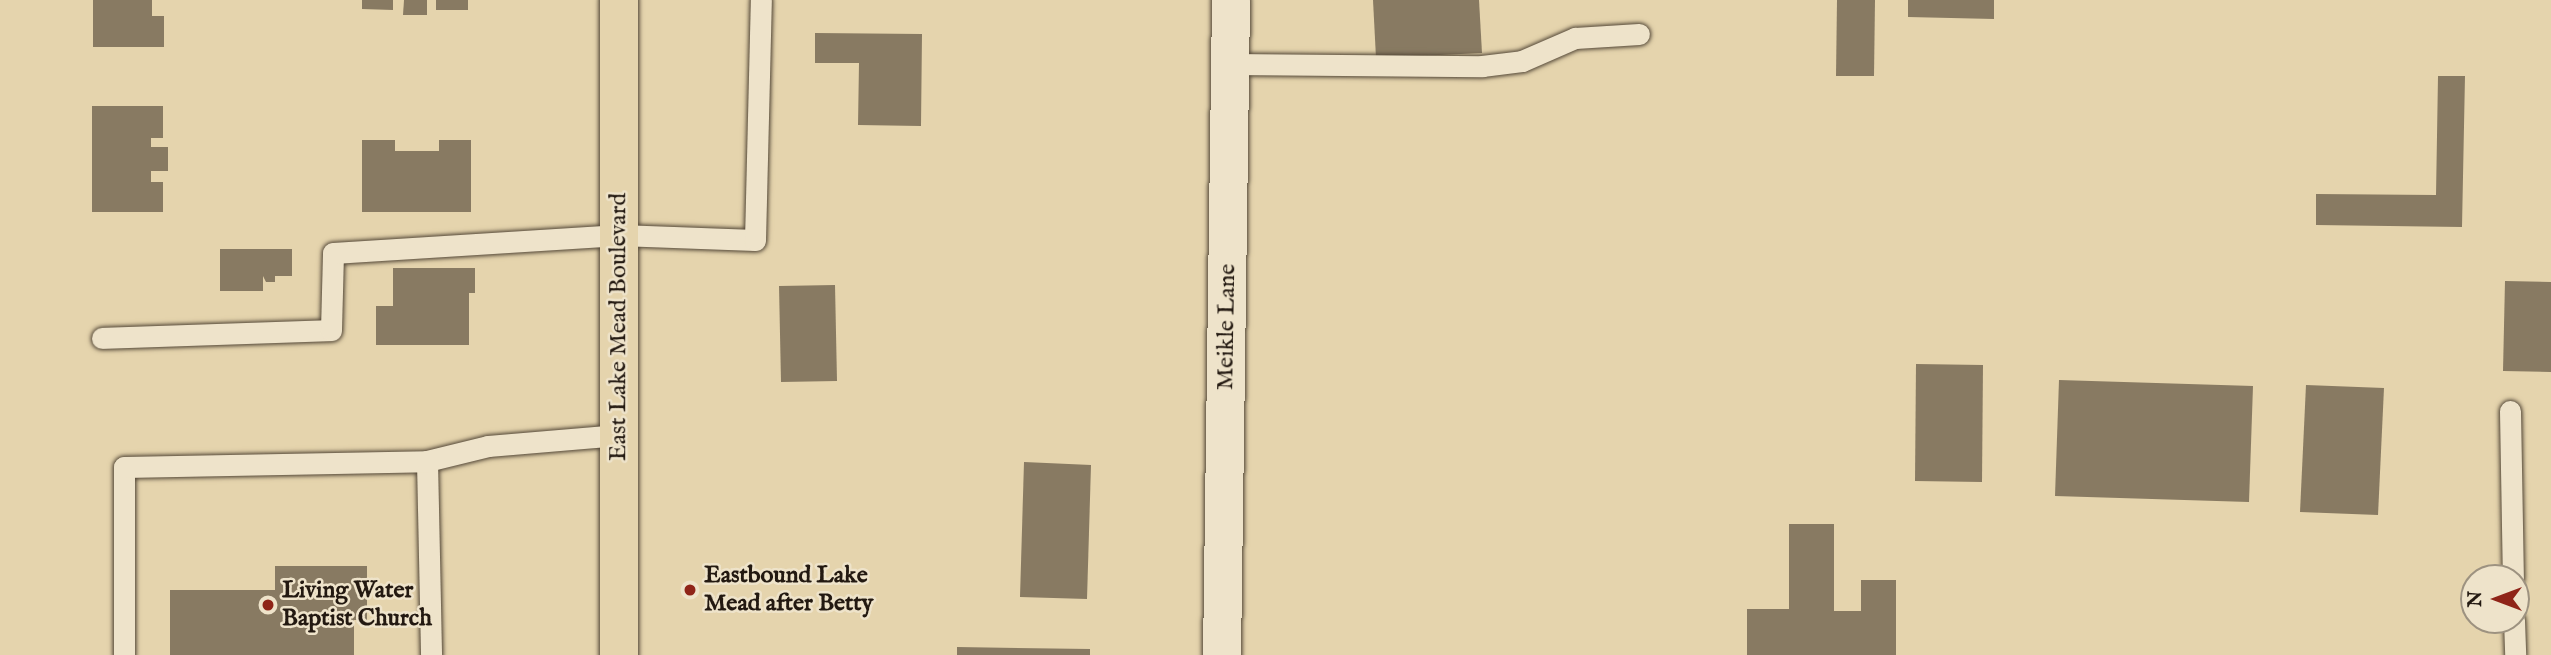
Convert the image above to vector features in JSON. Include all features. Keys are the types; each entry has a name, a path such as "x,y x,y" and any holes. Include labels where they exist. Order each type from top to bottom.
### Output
{"main road":[{"name":"East Lake Mead Boulevard","path":"618,0 618,655"}],"street":[{"name":"Meikle Lane","path":"1222,655 1231,0"}],"lane":[{"path":"102,338 331,330 333,253 618,235 755,240 761,0"},
{"path":"1230,64 1482,66 1522,61 1575,38 1639,34"},
{"path":"2510,411 2513,564"},
{"path":"124,655 124,467 427,461 488,446 618,435"},
{"path":"427,461 431,655"},
{"path":"2514,634 2515,655"}],"building":[{"path":"93,0 152,0 152,16 164,16 164,47 93,47"},
{"path":"362,0 393,0 393,10 362,9"},
{"path":"404,0 427,0 427,15 403,15"},
{"path":"436,0 468,0 468,10 436,10"},
{"path":"1373,0 1479,0 1482,53 1376,58"},
{"path":"1837,0 1875,0 1874,76 1836,76"},
{"path":"1908,0 1994,0 1994,19 1908,17"},
{"path":"815,33 922,34 921,126 858,125 859,63 815,63"},
{"path":"2438,76 2465,76 2462,227 2316,225 2316,194 2436,195"},
{"path":"92,106 163,106 163,138 151,138 151,147 168,147 168,171 151,171 151,182 163,182 163,212 92,212"},
{"path":"362,140 395,140 395,151 439,151 439,140 471,140 471,212 362,212"},
{"path":"220,249 292,249 292,276 275,276 275,282 266,282 263,276 263,291 220,291"},
{"path":"393,268 475,268 475,293 469,293 469,345 376,345 376,306 393,306"},
{"path":"2505,281 2551,282 2551,372 2503,371"},
{"path":"835,285 837,381 781,382 779,286"},
{"path":"1916,364 1983,365 1982,482 1915,481"},
{"path":"2059,380 2253,386 2249,502 2055,496"},
{"path":"2306,385 2384,388 2378,515 2300,512"},
{"path":"1024,462 1091,465 1087,599 1020,597"},
{"path":"1789,524 1834,524 1834,611 1861,611 1861,580 1896,580 1896,655 1747,655 1747,609 1789,609"},
{"name":"Living Water Baptist Church","path":"275,566 367,566 367,620 354,620 354,655 170,655 170,590 275,590"},
{"path":"957,647 1090,649 1090,655 957,655"}],"place":[{"name":"Eastbound Lake Mead after Betty","path":"690,590"},
{"name":"Living Water Baptist Church","path":"268,605"}]}
